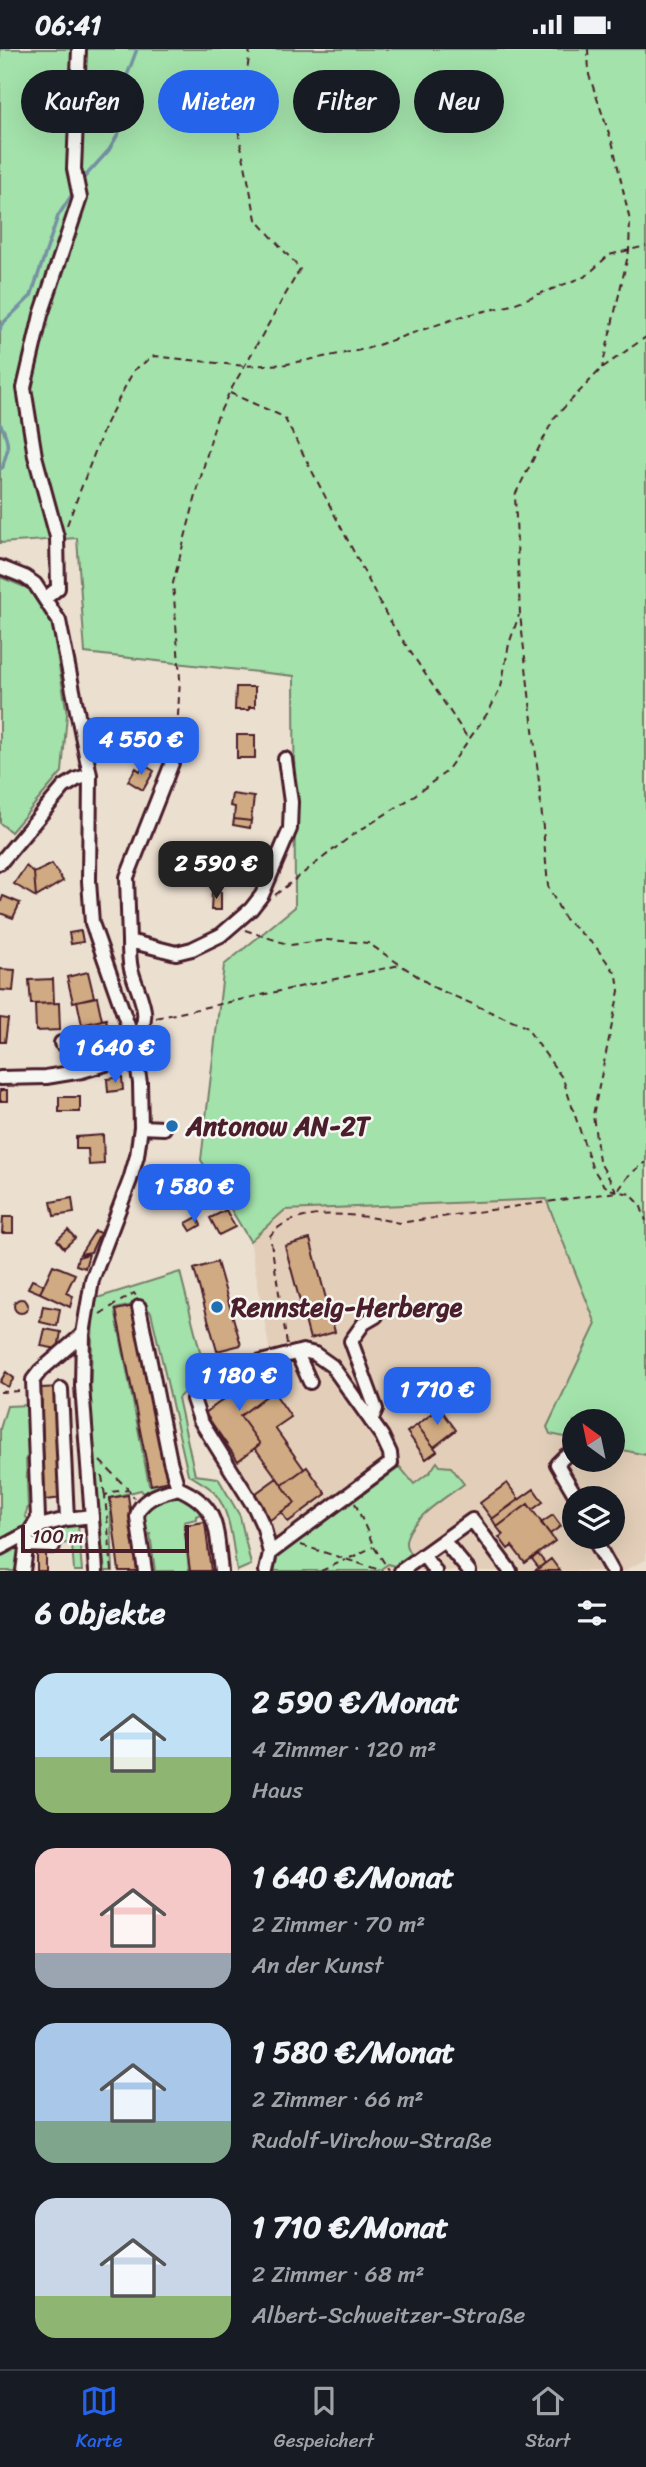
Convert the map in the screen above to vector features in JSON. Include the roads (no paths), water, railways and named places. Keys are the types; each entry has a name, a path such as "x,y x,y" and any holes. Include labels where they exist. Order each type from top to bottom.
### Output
{"street":[{"path":"46,598 58,588 57,537 35,456 23,388 41,315 80,198 74,169 79,49"},
{"path":"0,567 35,584 59,621 90,775 89,881 92,923 133,1040 140,1083 141,1127 137,1156 92,1280 83,1334 82,1386 96,1571"},
{"path":"129,941 176,953 221,935 251,909 262,895 290,829 291,802 285,759"},
{"path":"133,1040 143,1031 146,1014 130,965 127,877 172,763"},
{"path":"0,863 64,787 90,775"},
{"path":"61,1043 69,1044 75,1049 82,1071"},
{"path":"0,1077 46,1077 82,1071 136,1055"},
{"path":"141,1127 164,1128"},
{"path":"139,1307 170,1461 178,1488"},
{"path":"371,1421 376,1409 351,1341 364,1322 376,1316"},
{"path":"23,1571 27,1540 38,1519 33,1380 83,1334"},
{"path":"266,1571 270,1553 256,1508 200,1420 192,1399 197,1385 212,1375 303,1351 315,1355 331,1366 371,1421 390,1453 391,1463 270,1553"},
{"path":"293,1354 310,1382"},
{"path":"61,1389 67,1519"},
{"path":"562,1459 557,1464 570,1486"},
{"path":"145,1571 138,1509 147,1500 178,1488 196,1496 207,1508 215,1524 221,1571"},
{"path":"0,1548 27,1540 43,1525 92,1516"},
{"path":"399,1571 472,1520 510,1571"},
{"path":"27,1540 53,1546"},
{"path":"444,1541 466,1570"},
{"path":"600,1549 612,1571"},
{"path":"423,1556 435,1571"}],"waterway":[{"path":"81,181 109,150 132,110 125,81 137,49"},
{"path":"0,331 1,325 31,296 58,216 75,190"},
{"path":"0,424 7,447 3,467 0,469"}],"place":[{"name":"Antonow AN-2T","path":"172,1126"},
{"name":"Rennsteig-Herberge","path":"217,1307"}]}
